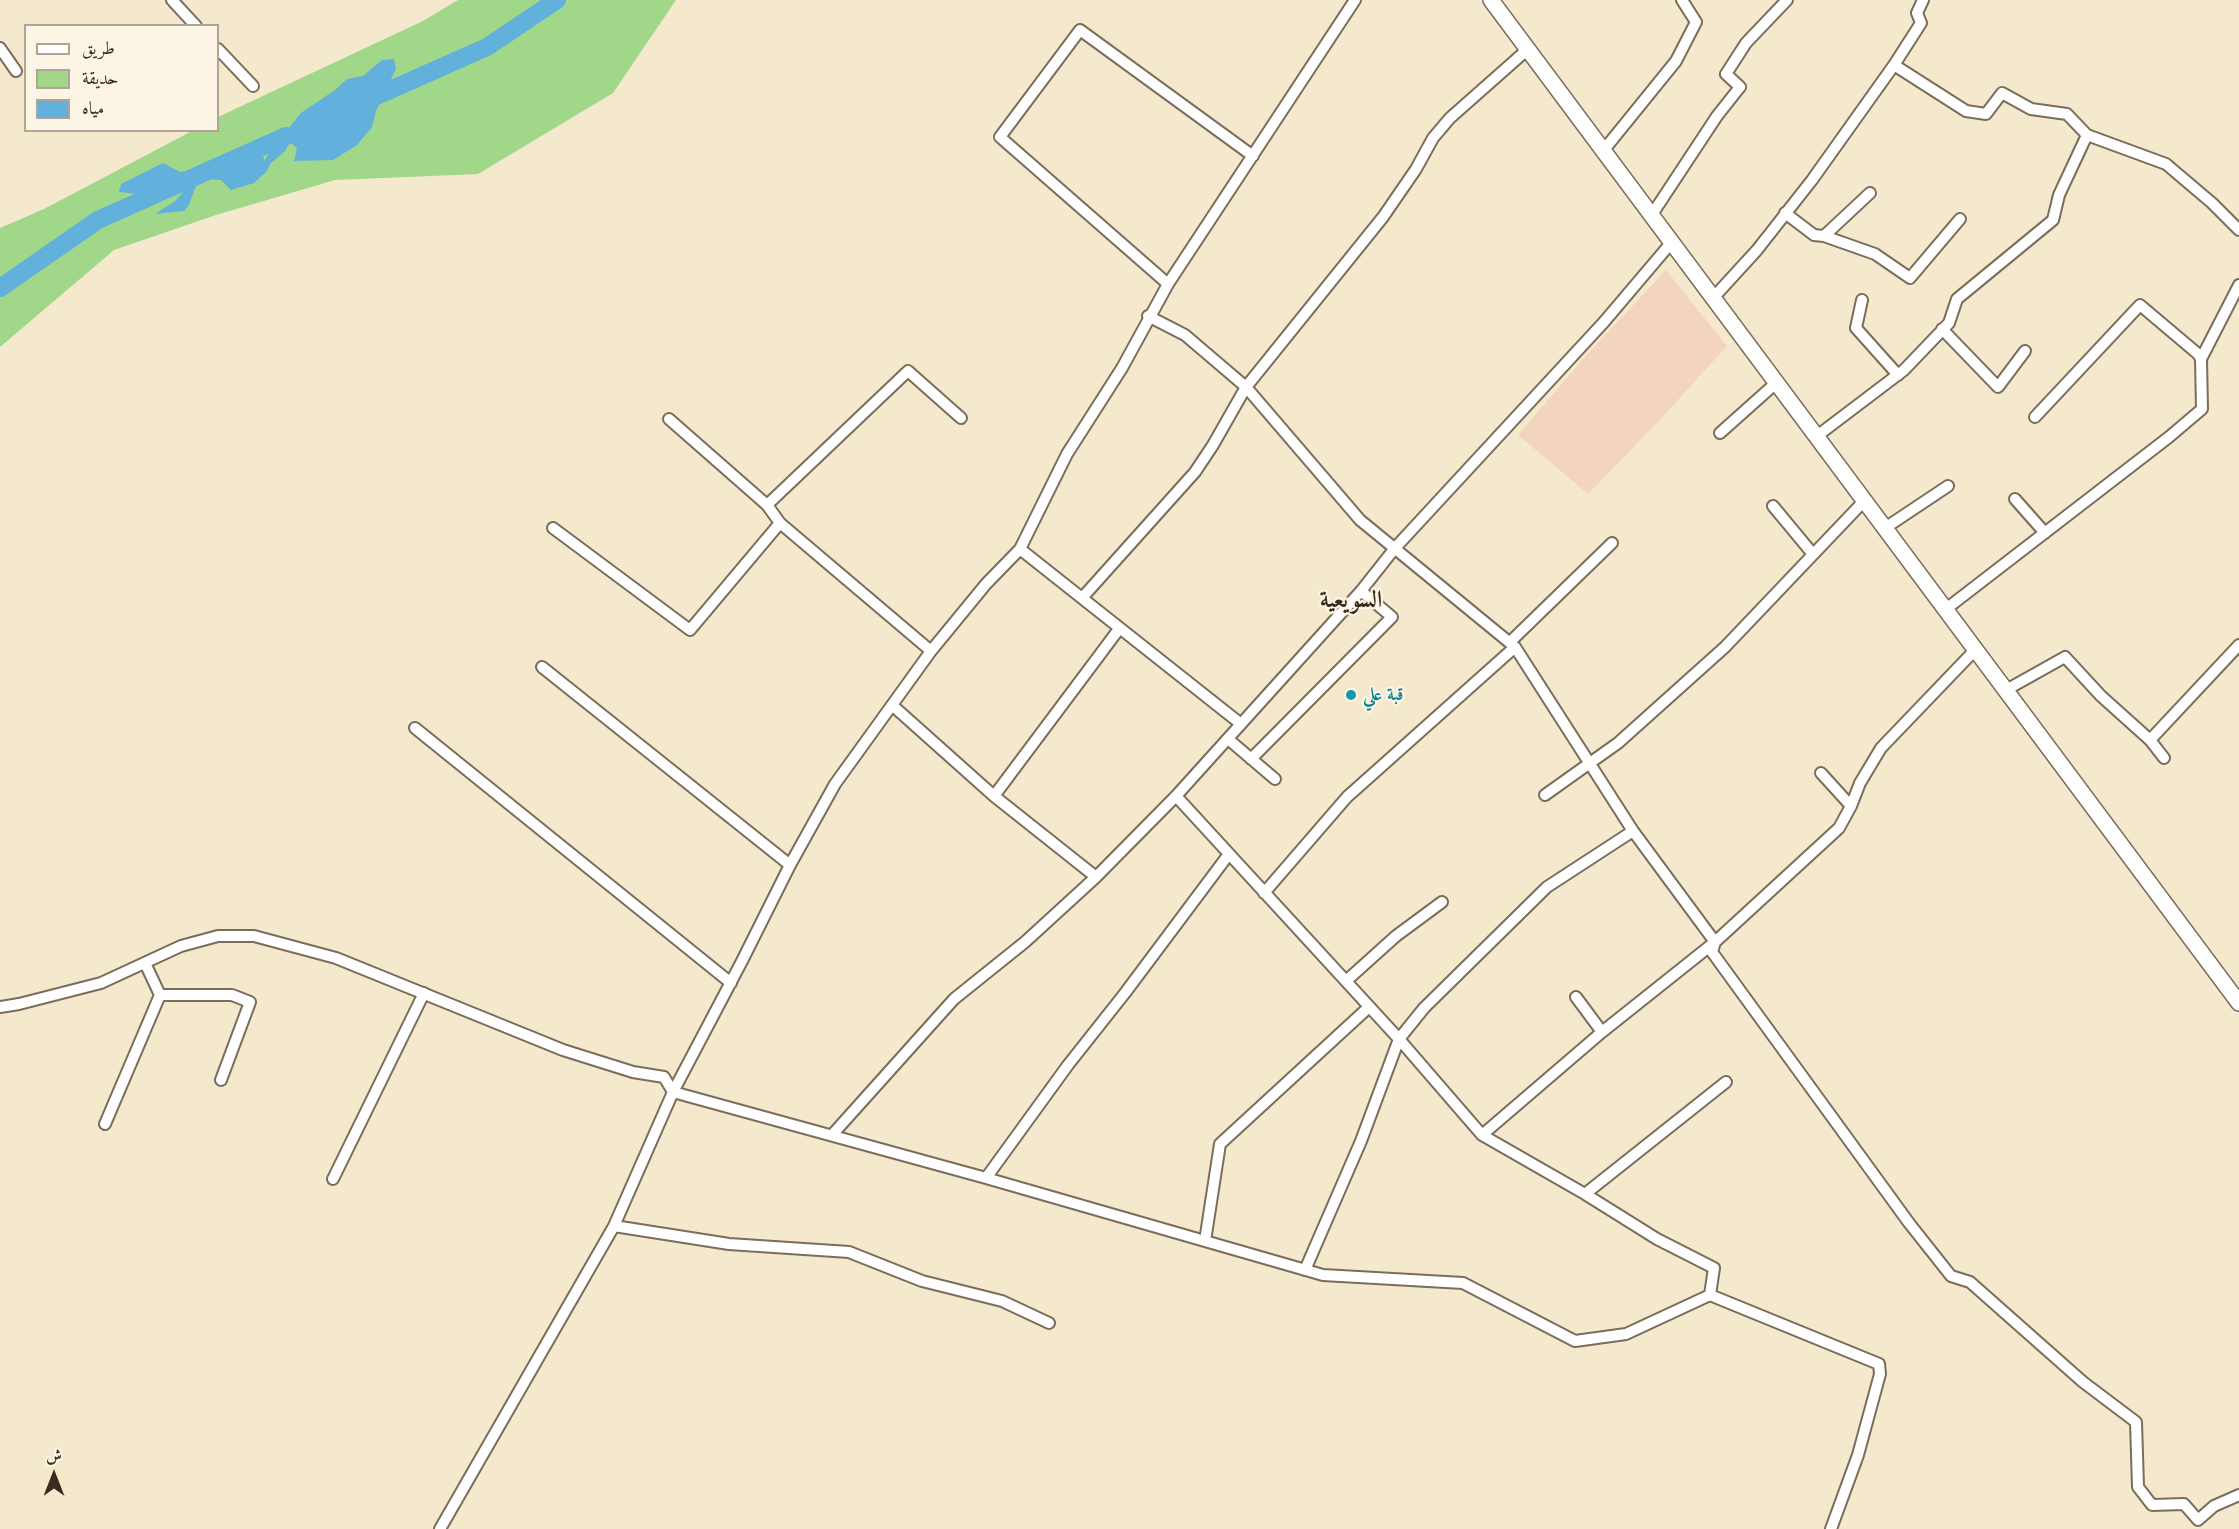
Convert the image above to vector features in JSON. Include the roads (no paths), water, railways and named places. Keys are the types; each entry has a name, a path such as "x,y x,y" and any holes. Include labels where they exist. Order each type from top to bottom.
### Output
{"highway":[{"path":"1491,0 2239,1003"}],"street":[{"path":"171,0 194,24"},
{"path":"440,1529 614,1226 673,1092 835,784 931,651 986,584 1020,549 1067,454 1122,368 1148,316 1355,0"},
{"path":"1603,152 1676,61 1696,22 1682,0"},
{"path":"1651,216 1717,116 1740,87 1726,74 1746,43 1787,0"},
{"path":"1714,297 1812,180 1894,65 1921,23 1917,13 1923,0"},
{"path":"1168,284 1000,137 1080,30 1253,156"},
{"path":"0,48 16,71"},
{"path":"219,49 253,86"},
{"path":"1082,598 1195,472 1214,445 1246,387 1383,217 1444,124 1528,49"},
{"path":"1894,65 1966,111 1986,114 2002,93 2031,109 2067,114 2087,135 2166,164 2212,203 2239,230"},
{"path":"1817,436 1898,375 1948,322 1957,299 2053,220 2059,195 2087,135"},
{"path":"1824,236 1870,194"},
{"path":"1785,213 1814,235 1824,236 1875,254 1910,278 1960,219"},
{"path":"832,1135 954,999 1025,942 1095,877 1176,796 1361,591 1395,548 1604,322 1671,243"},
{"path":"1946,609 2202,409 2201,359 2239,285"},
{"path":"1862,300 1856,328 1898,375"},
{"path":"2035,417 2140,305 2201,359"},
{"path":"1148,316 1185,335 1246,387 1360,520 1513,644 1633,831 1715,942"},
{"path":"1942,329 1998,387 2025,351"},
{"path":"767,505 908,370 961,418"},
{"path":"1719,434 1776,383"},
{"path":"669,419 767,505 780,523 931,651"},
{"path":"1886,528 1948,486"},
{"path":"2015,499 2045,533"},
{"path":"1545,795 1618,743 1725,647 1865,500"},
{"path":"1773,506 1812,554"},
{"path":"554,528 690,630 780,523"},
{"path":"1264,892 1347,797 1513,644 1612,543"},
{"path":"1020,549 1241,724"},
{"path":"1251,759 1392,617 1361,591"},
{"path":"994,796 1119,629"},
{"path":"2150,740 2239,645"},
{"path":"1482,1135 1602,1032 1715,942 1839,828 1860,783 1881,748 1976,649"},
{"path":"2006,690 2065,657 2101,696 2150,740 2164,758"},
{"path":"542,667 790,866"},
{"path":"892,705 994,796 1095,877"},
{"path":"414,728 731,983"},
{"path":"1228,739 1275,779"},
{"path":"1821,772 1851,806"},
{"path":"1176,796 1399,1039 1482,1135 1585,1194 1657,1239 1714,1268 1710,1295"},
{"path":"1305,1270 1361,1141 1399,1039 1424,1008 1548,887 1633,831"},
{"path":"986,1178 1068,1065 1229,854"},
{"path":"1346,981 1396,936 1442,902"},
{"path":"0,1007 101,983 181,946 218,936 254,936 336,958 563,1050 633,1072 664,1077 673,1092 986,1178 1323,1275 1463,1283 1575,1341 1626,1334 1710,1295 1879,1364 1880,1374 1858,1455 1831,1529"},
{"path":"1715,942 1712,952 1909,1223 1951,1276 1970,1282 2084,1382 2136,1422 2138,1487 2152,1505 2184,1504 2198,1520 2214,1506 2239,1495"},
{"path":"105,1124 160,995 145,963"},
{"path":"333,1179 424,993"},
{"path":"160,995 232,994 250,1002 221,1080"},
{"path":"1576,997 1602,1032"},
{"path":"1205,1241 1220,1144 1369,1007"},
{"path":"1585,1194 1726,1082"},
{"path":"614,1226 729,1244 849,1252 922,1281 1002,1301 1049,1323"}],"water":[{"path":"394,59 396,69 376,111 372,127 357,145 333,160 294,161 297,148 290,142 285,151 254,183 231,190 221,180 203,179 195,188 189,205 184,211 155,214 175,201 185,190 179,186 165,188 161,194 156,196 119,192 121,184 163,163 180,172 224,168 236,161 245,149 258,146 265,161 269,151 264,145 284,134 301,113 347,79 363,76 382,60"}],"waterway":[{"path":"363,102 487,47 557,0"},
{"path":"0,288 98,220 286,136"}],"place":[{"name":"قبة علي","path":"1351,695"}],"district":[{"name":"السويعية","path":"1351,601"}]}
